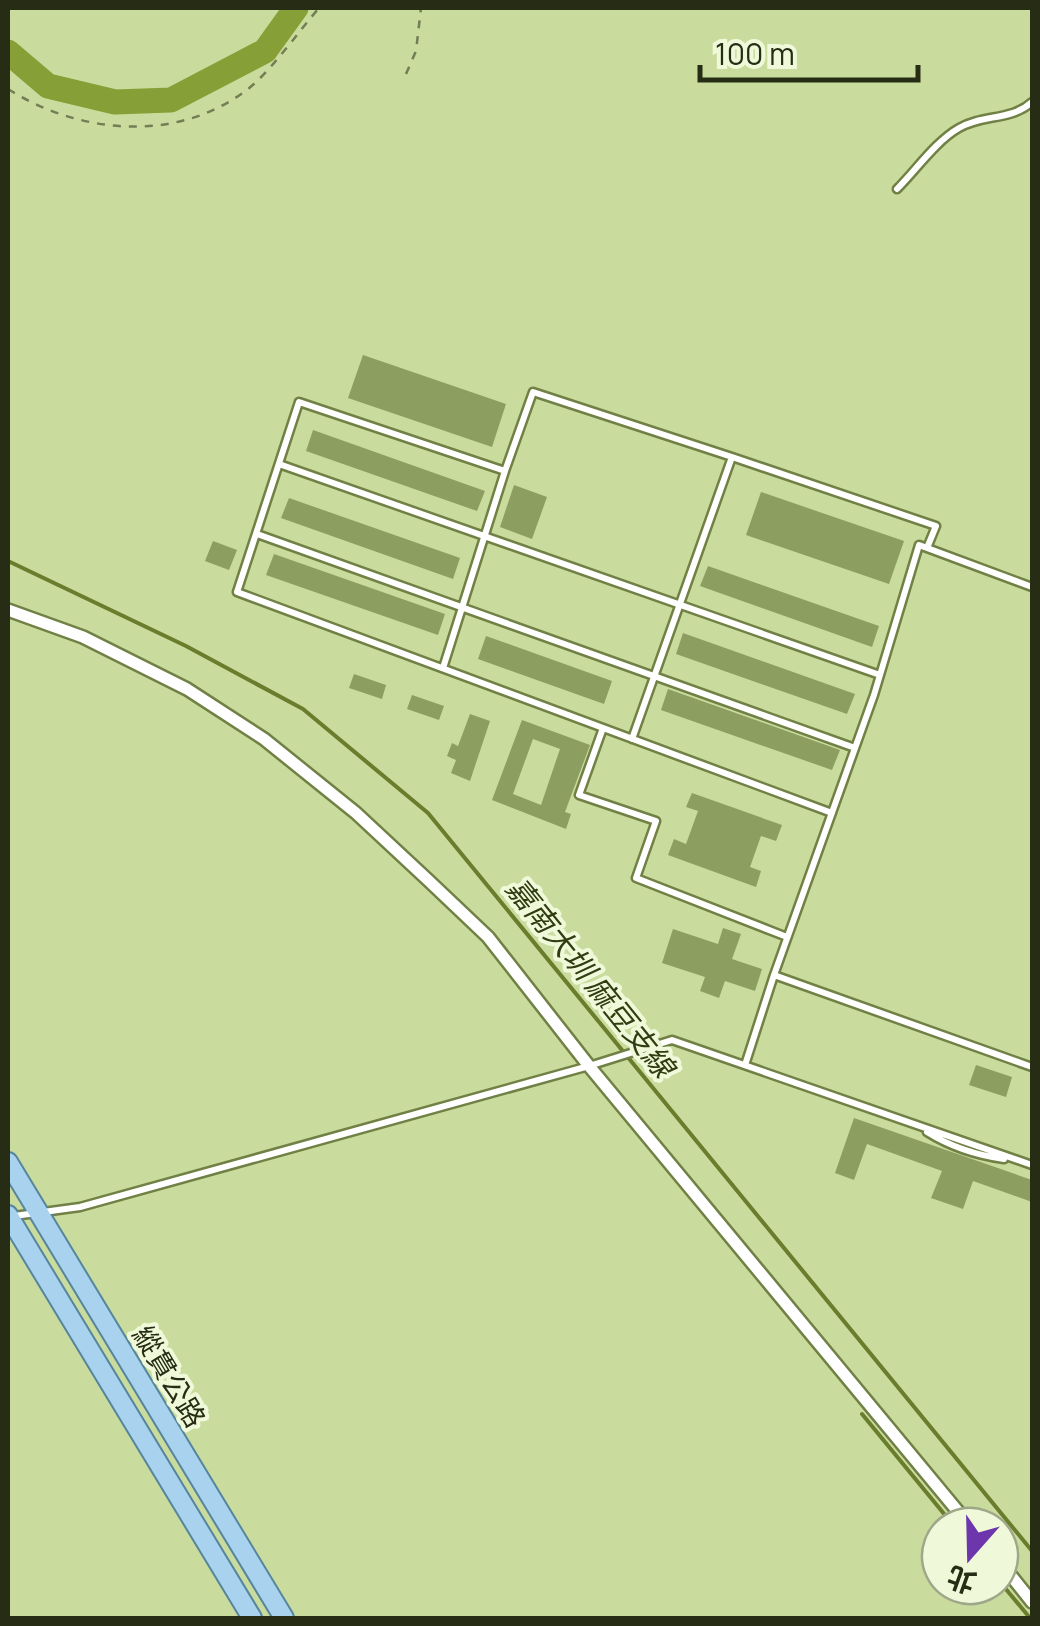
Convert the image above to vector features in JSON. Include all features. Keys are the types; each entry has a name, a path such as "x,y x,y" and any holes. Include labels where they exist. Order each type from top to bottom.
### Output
{"main road":[{"name":"縱貫公路","path":"8,1162 284,1618"},
{"name":"縱貫公路","path":"8,1216 252,1618"}],"street":[{"path":"8,610 83,637 186,690 264,739 356,813 488,937 589,1066 953,1506"}],"lane":[{"path":"897,189 955,130 973,121 1023,110 1032,102"},
{"path":"443,668 533,392 936,526 928,548"},
{"path":"505,472 300,402 238,592 832,813"},
{"path":"632,738 732,457"},
{"path":"279,464 880,675"},
{"path":"256,534 855,748"},
{"path":"745,1065 880,675 919,545 1032,587"},
{"path":"603,728 579,795 656,821 636,878 787,937"},
{"path":"774,974 1032,1067"},
{"path":"8,1216 80,1208 672,1040 1032,1165"}],"path":[{"path":"8,89 44,109 84,122 128,127 171,122 212,109 250,88 319,8"},
{"path":"406,74 416,52 421,8"}],"building":[{"path":"363,355 506,404 492,447 348,398"},
{"path":"313,430 485,491 477,511 306,451"},
{"path":"514,485 547,497 532,539 500,527"},
{"path":"761,492 904,541 889,584 746,535"},
{"path":"289,498 460,558 453,579 281,518"},
{"path":"213,541 237,550 229,570 205,561"},
{"path":"274,554 445,614 438,635 266,575"},
{"path":"708,566 879,626 872,647 700,586"},
{"path":"683,633 855,694 847,714 676,654"},
{"path":"486,636 612,681 604,704 478,659"},
{"path":"354,674 386,685 382,699 349,688"},
{"path":"668,689 840,750 832,770 661,710"},
{"path":"412,695 444,706 439,720 407,709"},
{"path":"470,714 490,721 470,781 451,773 456,760 447,756 452,743 458,746"},
{"path":"522,720 590,745 565,812 571,814 566,829 492,800","holes":["533,739 560,749 541,805 513,794"]},
{"path":"692,793 782,825 776,841 761,836 750,867 761,871 756,887 668,855 674,839 686,844 698,811 686,807"},
{"path":"723,928 741,934 732,959 762,969 755,991 725,981 719,998 700,991 705,977 662,963 673,929 718,944"},
{"path":"976,1065 1012,1077 1006,1097 969,1085"},
{"path":"854,1118 1032,1180 1032,1202 973,1181 963,1209 931,1198 942,1171 867,1144 854,1180 835,1173"}],"waterway":[{"path":"8,52 48,86 115,102 171,100 265,51 296,8"},
{"name":"嘉南大圳 麻豆支線","path":"8,561 186,646 303,709 428,813 1032,1551"},
{"path":"862,1414 938,1506"},
{"path":"1020,1606 1030,1618"}]}
